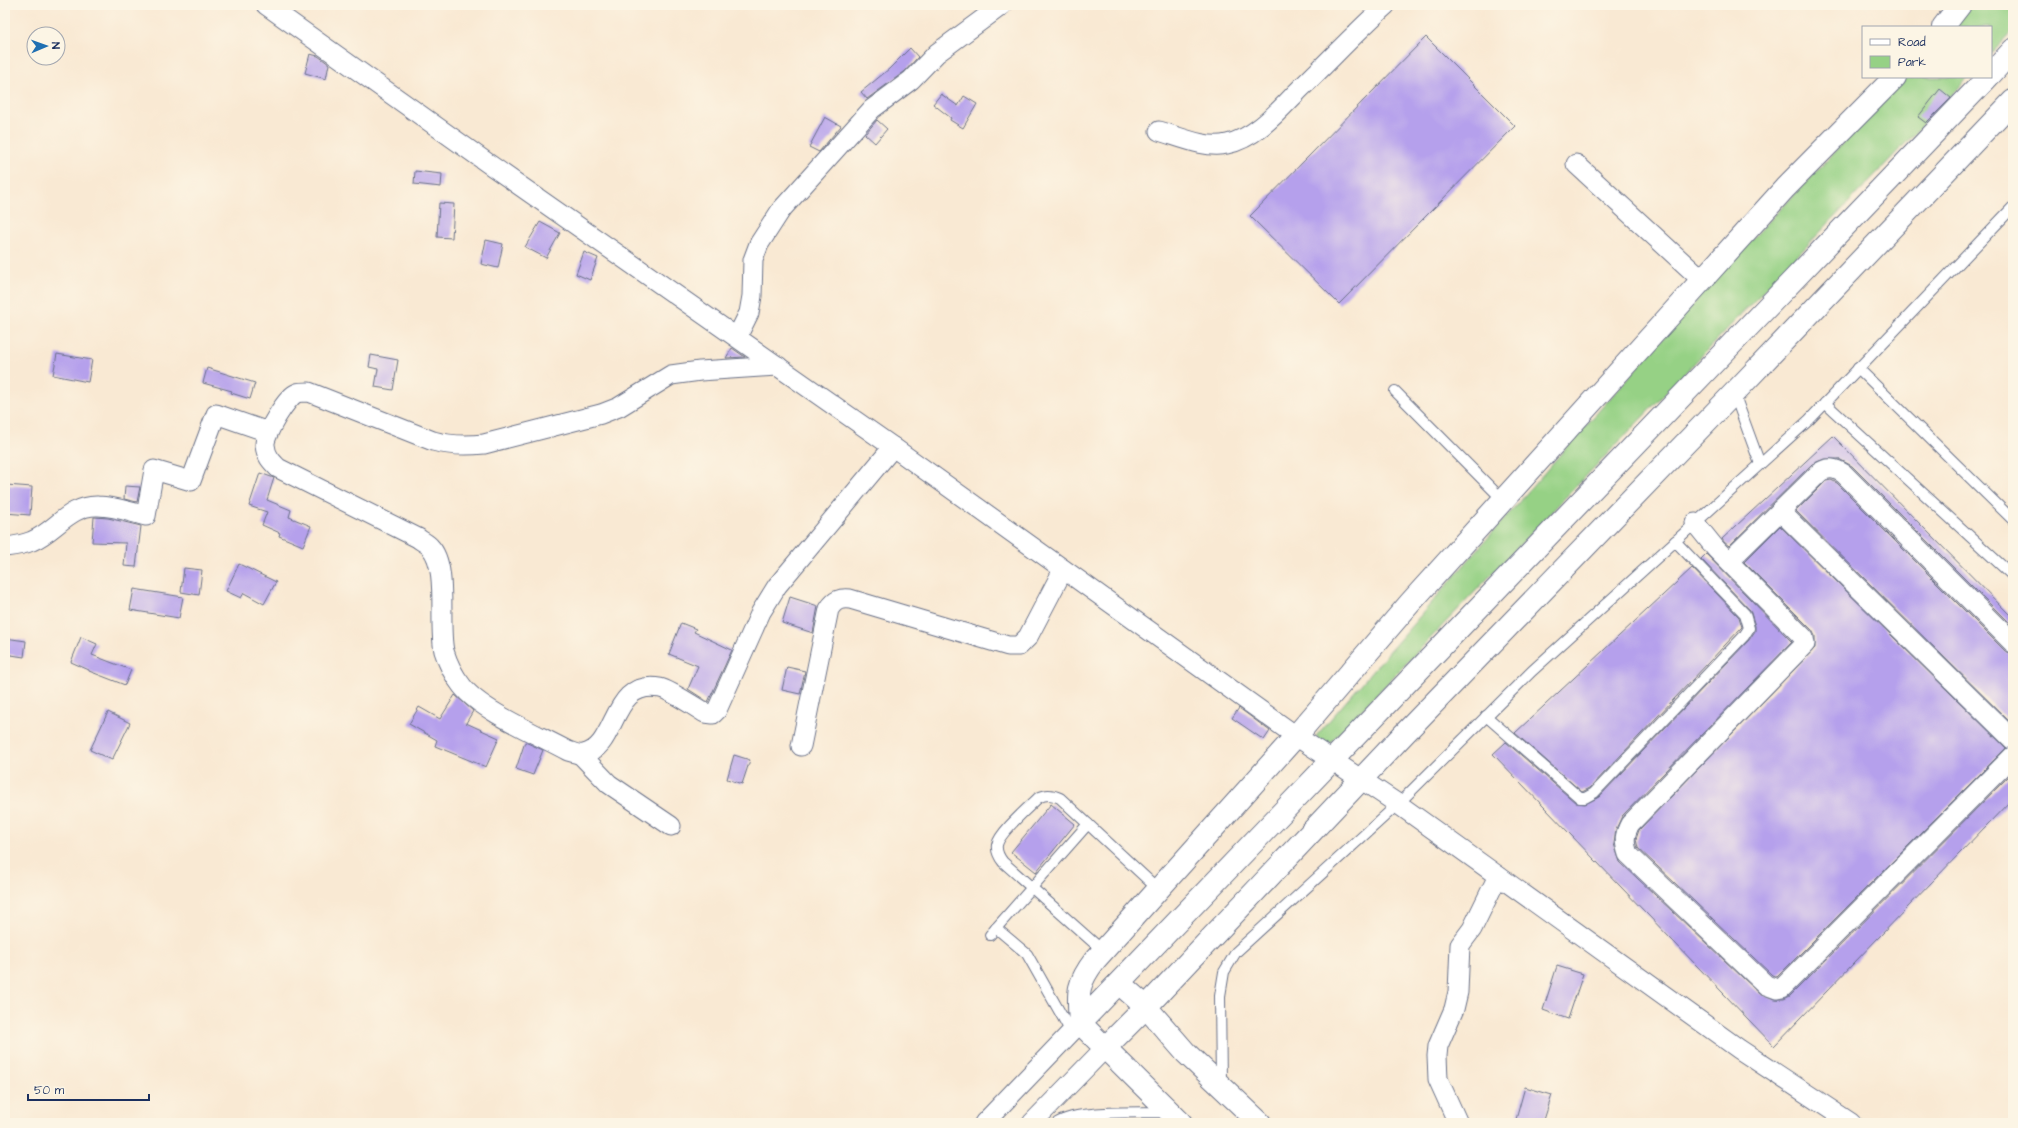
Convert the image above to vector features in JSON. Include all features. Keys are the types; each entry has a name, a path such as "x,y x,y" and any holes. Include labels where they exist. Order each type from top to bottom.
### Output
{"street":[{"path":"266,5 489,164 893,447 1331,761 1398,804 1739,1049 1850,1123"},
{"path":"737,337 749,313 752,296 753,260 767,230 781,210 872,109 911,80 938,53 1002,5"},
{"path":"1159,131 1212,146 1228,144 1247,136 1269,120 1369,20 1386,5"},
{"path":"1943,26 1960,5"},
{"path":"1992,73 2013,50"},
{"path":"1076,1028 1078,994 1082,977 1104,951 1296,736 1410,603 1785,188 1894,78"},
{"path":"984,1123 1987,78"},
{"path":"1032,1123 1146,1007 1403,735 1734,393 2013,101"},
{"path":"1576,164 1702,280"},
{"path":"671,826 609,784 581,755 568,751 481,704 463,688 451,671 444,651 441,583 438,564 431,547 418,538 278,468 267,456 264,443 268,432 289,398 296,393 309,392 433,441 457,446 484,444 601,414 619,407 671,375 700,371 778,366"},
{"path":"5,547 16,546 32,541 63,518 80,508 97,505 112,507 146,516 154,470 191,481 216,414 268,432"},
{"path":"581,755 591,751 599,745 626,698 637,690 650,687 661,688 705,713 713,714 717,710 761,612 777,586 893,447"},
{"path":"1729,561 1820,472 1828,468 1837,469 1844,474 2013,643"},
{"path":"1780,511 2013,740"},
{"path":"1695,524 1804,638 1804,646 1630,824 1625,833 1624,843 1628,854 1766,985 1777,989 1782,988 2013,756"},
{"path":"801,746 829,608 834,601 842,598 850,599 1008,646 1019,646 1028,637 1064,570"},
{"path":"1458,1123 1438,1079 1436,1056 1438,1046 1454,1009 1458,992 1460,946 1472,929 1498,876"},
{"path":"1118,983 1146,1007 1186,1053 1260,1123"},
{"path":"1076,1028 1105,1048 1176,1118"}],"lane":[{"path":"1221,1086 1220,996 1224,972 1236,952 1398,804 1532,671 1695,524 1825,403 2013,207"},
{"path":"1858,368 2013,520"},
{"path":"1395,391 1503,500"},
{"path":"1734,393 1760,464"},
{"path":"1825,403 2013,576"},
{"path":"1486,716 1580,798 1585,798 1594,793 1744,636 1749,628 1745,614 1675,541"},
{"path":"1104,951 1030,888 998,854 997,844 1002,836 1038,798 1045,794 1060,798 1159,890"},
{"path":"1076,1028 1028,954 993,932 1030,888 1088,824"},
{"path":"1057,1123 1065,1118 1086,1115 1176,1118"}],"green space":[{"path":"1972,5 2013,5 2013,31 1992,53 1992,26 1953,26"},
{"path":"1905,78 1968,78 1326,747 1316,736 1558,457 1735,257"}],"building":[{"path":"1426,37 1515,126 1339,304 1250,216"},
{"path":"910,48 918,57 904,72 867,99 861,92 889,69"},
{"path":"310,54 318,56 329,64 326,79 305,73"},
{"path":"1940,89 1951,98 1926,123 1918,117"},
{"path":"941,94 958,106 964,96 977,104 963,128 950,120 951,118 933,104"},
{"path":"825,117 841,126 819,152 809,147"},
{"path":"877,120 887,129 875,143 865,134"},
{"path":"415,171 442,174 441,187 414,184"},
{"path":"439,203 454,204 452,238 437,237"},
{"path":"540,222 560,233 546,258 525,247"},
{"path":"486,240 503,244 498,268 481,264"},
{"path":"584,252 598,258 590,280 576,274"},
{"path":"732,348 745,357 726,358"},
{"path":"57,354 92,360 88,382 53,375"},
{"path":"371,355 398,360 393,390 375,387 378,369 369,367"},
{"path":"207,368 255,383 250,399 231,393 232,391 203,383"},
{"path":"1833,436 2013,618 2013,627 1852,466 1839,459 1824,459 1812,464 1729,546 1724,542 1722,539"},
{"path":"260,473 274,478 267,500 291,510 289,517 311,526 303,546 279,536 280,533 262,525 267,512 249,506"},
{"path":"1831,480 1837,483 2005,651 2013,654 2013,725 1796,511 1826,481"},
{"path":"6,485 32,487 30,515 5,513"},
{"path":"125,486 140,487 137,502 124,499"},
{"path":"94,517 108,518 141,526 136,567 124,566 126,543 92,542"},
{"path":"1780,526 2006,748 1777,977 1772,975 1638,848 1636,839 1639,830 1815,648 1815,636 1812,630 1744,562"},
{"path":"1706,554 1792,642 1622,816 1616,829 1614,844 1620,862 1759,993 1774,999 1784,999 1790,996 2013,772 2013,798 1774,1046 1493,754 1506,742 1576,803 1585,804 1599,797 1749,640 1755,631 1750,610 1701,559"},
{"path":"239,564 276,582 264,604 244,593 241,598 226,591"},
{"path":"184,568 202,570 199,595 181,592"},
{"path":"1692,568 1739,617 1742,627 1590,788 1582,792 1515,733"},
{"path":"134,589 183,597 179,618 130,610"},
{"path":"790,597 818,606 813,633 782,623"},
{"path":"681,623 696,629 694,632 732,650 708,702 688,689 698,666 669,654"},
{"path":"81,637 97,644 92,655 131,670 125,685 89,671 71,662"},
{"path":"5,638 26,641 24,657 5,654"},
{"path":"787,667 805,671 800,694 782,690"},
{"path":"455,695 473,711 466,723 499,738 486,767 435,746 437,740 409,724 419,707 440,719"},
{"path":"1239,708 1270,731 1264,740 1232,718"},
{"path":"108,712 130,723 112,760 90,750"},
{"path":"525,742 543,750 533,775 516,769"},
{"path":"734,755 750,760 742,784 727,779"},
{"path":"1051,804 1075,824 1036,872 1011,852"},
{"path":"1557,966 1583,974 1568,1019 1543,1010"},
{"path":"1525,1087 1552,1095 1543,1123 1515,1123"}]}
